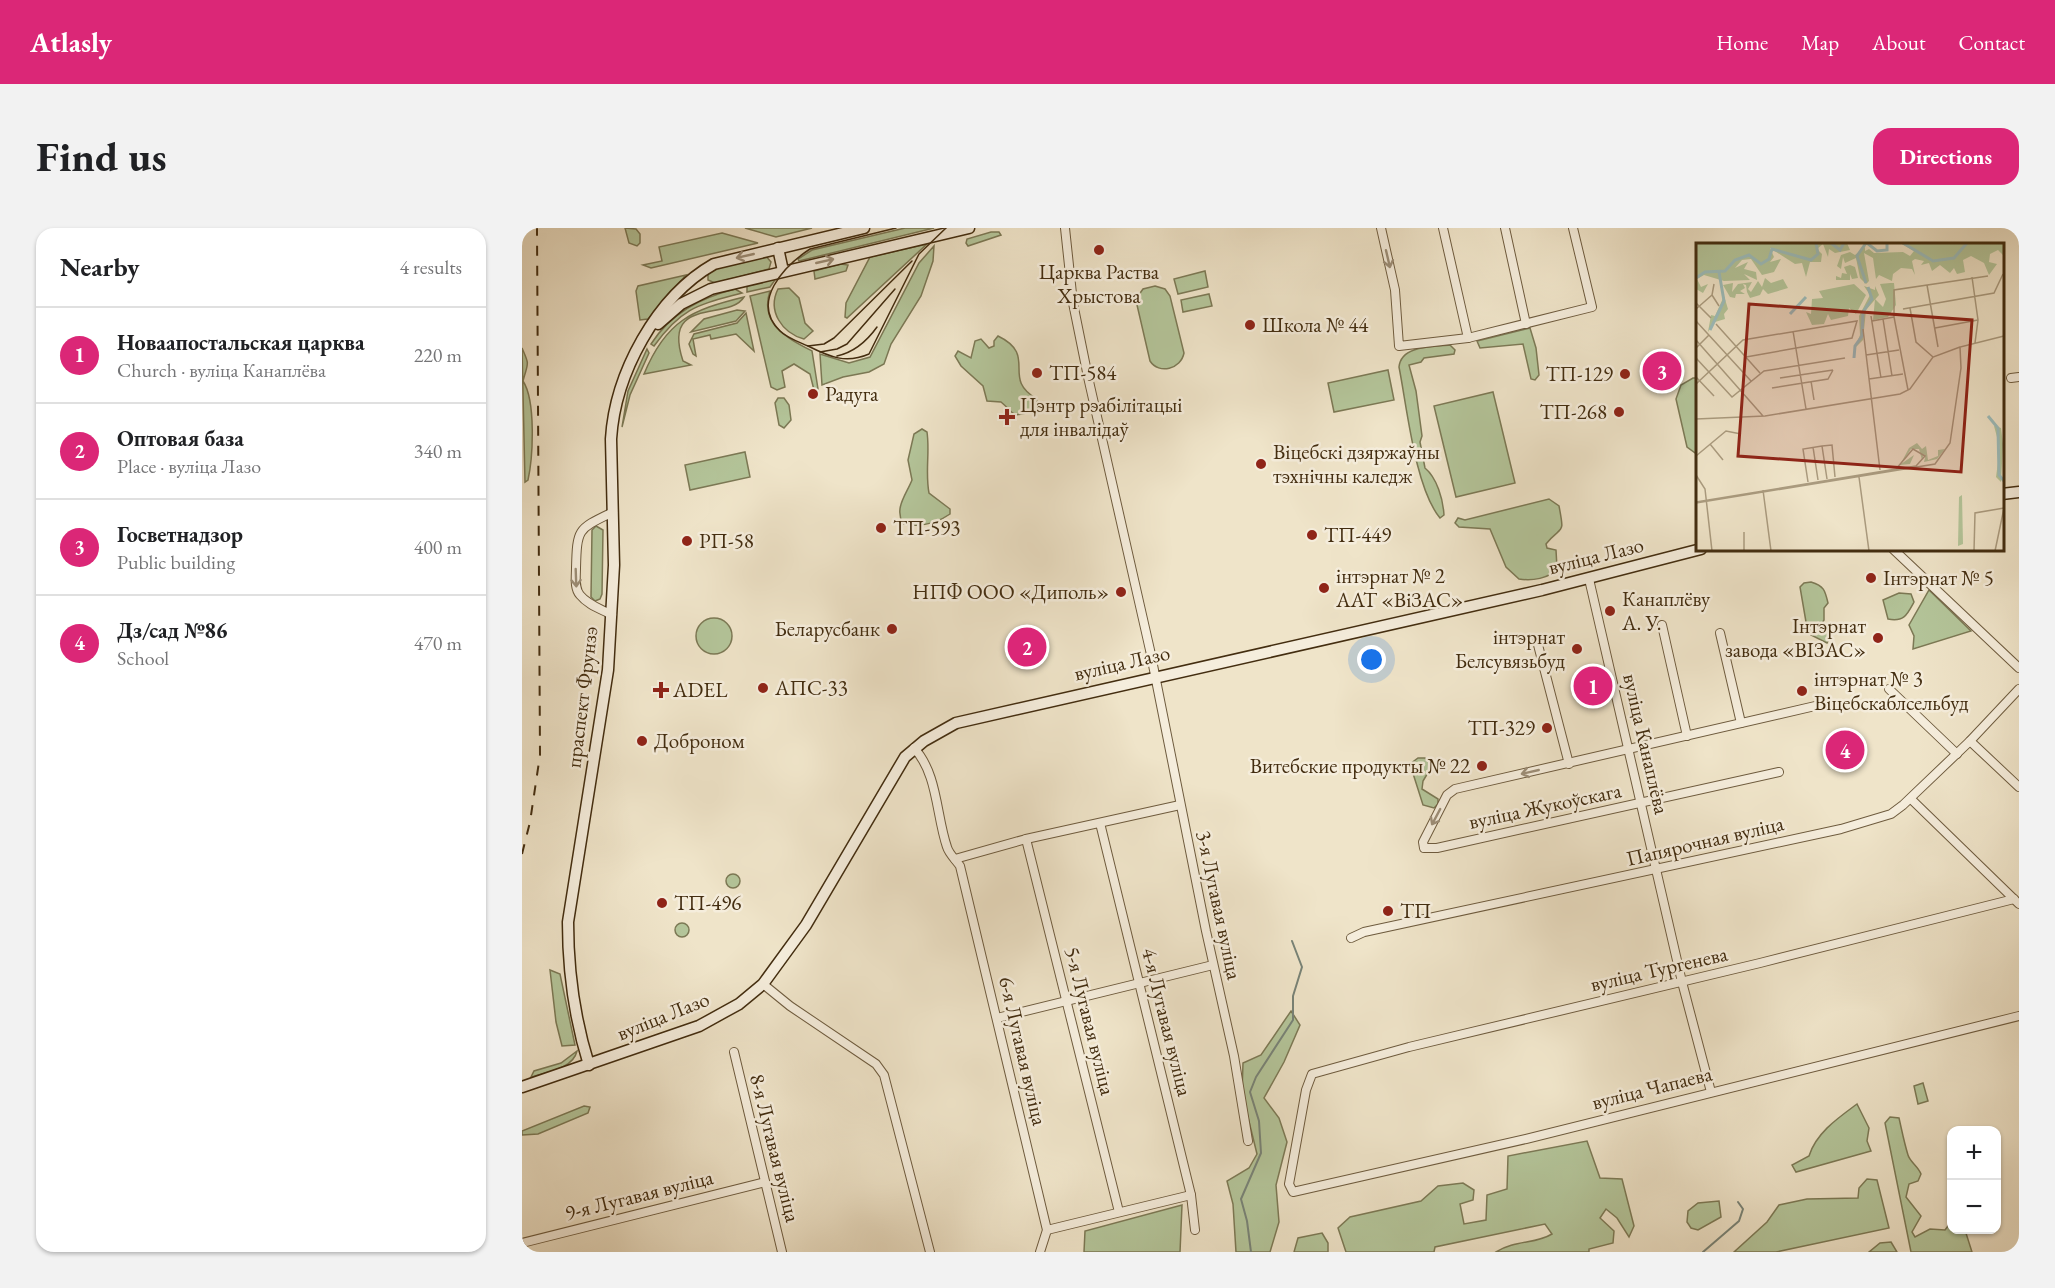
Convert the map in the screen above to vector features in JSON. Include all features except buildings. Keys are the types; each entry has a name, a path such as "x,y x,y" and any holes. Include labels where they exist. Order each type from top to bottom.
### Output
{"main road":[{"name":"праспект Фрунзэ","path":"589,1065 571,993 568,922 600,733 612,615 612,420 628,372 657,317 701,271 714,264 864,228"},
{"name":"праспект Фрунзэ","path":"645,338 681,304 711,289 969,228"},
{"path":"778,248 783,271"},
{"path":"701,271 705,284 711,289"},
{"path":"2004,494 2019,492"},
{"name":"вуліца Лазо","path":"522,1087 699,1026 739,1005 763,984 806,926 895,772 914,748 940,730 969,718 1589,579 1697,550"}],"street":[{"name":"3-я Лугавая вуліца","path":"1065,228 1073,303 1155,676 1213,965 1234,1056 1248,1141"},
{"path":"1381,228 1395,290 1398,346 1468,338 1592,307 1573,228"},
{"path":"1443,228 1468,338"},
{"path":"1505,228 1526,324"},
{"path":"612,615 587,602 578,593 576,537 586,525 613,512"},
{"path":"1894,550 2019,668"},
{"name":"вуліца Канаплёва","path":"1589,579 1682,982 1711,1092"},
{"path":"1662,625 1687,736"},
{"path":"1720,633 1741,723"},
{"path":"1537,641 1569,764 1828,703"},
{"path":"1889,689 1957,754"},
{"name":"Папярочная вуліца","path":"1351,938 1364,932 1656,871 1875,820 1891,814 1911,799 2019,689"},
{"path":"1970,741 2019,787"},
{"name":"6-я Лугавая вуліца","path":"914,748 926,765 948,849 960,866 1047,1230"},
{"name":"вуліца Жукоўскага","path":"1569,764 1455,789 1448,795 1423,842 1424,848 1437,848 1640,804 1779,771"},
{"path":"1911,799 2016,902"},
{"path":"955,859 1026,839 1180,805"},
{"name":"4-я Лугавая вуліца","path":"1100,823 1191,1195 1195,1230"},
{"name":"5-я Лугавая вуліца","path":"1026,839 1119,1212"},
{"name":"вуліца Тургенева","path":"1293,1192 1289,1184 1306,1090 1312,1074 1409,1047 2016,902"},
{"path":"997,1018 1213,965"},
{"path":"763,984 790,1006 876,1064 884,1075 930,1252"},
{"name":"вуліца Чапаева","path":"1293,1192 1526,1139 2019,1016"},
{"name":"8-я Лугавая вуліца","path":"734,1052 782,1252"},
{"name":"9-я Лугавая вуліца","path":"522,1243 765,1182"},
{"path":"1040,1252 1047,1230 1191,1195"}],"green space":[{"path":"625,228 636,229 640,234 640,243 637,246 629,243"},
{"path":"745,228 812,228 776,237"},
{"path":"905,228 934,228 799,261 798,259 812,250"},
{"path":"999,232 1001,235 968,246 966,243 967,239"},
{"path":"722,233 758,243 651,268 643,265 662,261 659,247"},
{"path":"927,244 847,318 845,317 846,303 870,257"},
{"path":"934,246 933,261 921,296 891,344 884,364 869,372 843,377 822,385 820,354 849,363 870,357 919,263"},
{"path":"765,255 771,262 769,269 715,283 708,280 708,271"},
{"path":"841,264 848,265 846,271 815,279 814,271"},
{"path":"1205,271 1208,287 1178,294 1174,279"},
{"path":"686,275 648,319 640,320 636,291 638,286"},
{"path":"770,279 775,280 770,287 747,292 747,285"},
{"path":"1155,286 1165,289 1170,296 1184,353 1179,363 1164,369 1150,361 1137,305 1138,296 1143,289"},
{"path":"789,288 799,298 805,323 813,331 804,339 789,332 776,313 774,305 778,289"},
{"path":"735,289 742,293 692,309 673,323 654,346 651,344 677,315 687,308"},
{"path":"770,291 768,312 772,321 793,341 812,351 818,389 814,390 810,374 794,364 782,371 785,387 777,390 771,387 750,296"},
{"path":"1209,294 1212,306 1183,312 1181,300"},
{"path":"744,297 736,304 689,318 681,327 679,340 683,361 691,365 644,374 661,341 682,320 709,307"},
{"path":"737,310 745,311 736,321 691,332 704,319"},
{"path":"746,313 754,351 736,334 711,339 710,335 693,339 696,356 693,354 689,344 694,334 737,323"},
{"path":"1530,328 1536,348 1539,375 1535,380 1531,379 1523,344 1480,348 1477,341"},
{"path":"998,336 1016,351 1021,383 1026,391 1037,399 1036,411 1015,414 1001,402 987,401 983,386 961,366 955,356 958,351 971,358 975,341 981,339 989,348 994,346 994,341"},
{"path":"1450,345 1455,350 1454,354 1424,358 1421,362 1409,365 1416,391 1422,436 1420,442 1425,468 1439,489 1442,502 1444,515 1440,518 1431,505 1418,468 1399,367 1405,355 1412,351"},
{"path":"522,348 527,361 523,381 532,415 530,470 528,480 525,482"},
{"path":"647,349 649,353 630,395 622,427 628,391"},
{"path":"1388,370 1394,400 1334,412 1328,383"},
{"path":"1696,378 1696,454 1687,447 1676,399 1681,385"},
{"path":"1493,392 1515,483 1456,497 1434,406"},
{"path":"778,398 784,398 789,405 791,420 784,428 779,425 775,403"},
{"path":"922,429 927,432 929,493 950,509 950,514 928,524 903,524 900,507 912,480 908,460 914,434"},
{"path":"745,452 750,477 690,490 685,465"},
{"path":"1549,499 1559,506 1562,526 1546,544 1547,548 1556,550 1557,568 1550,575 1540,578 1519,579 1506,567 1490,529 1459,527 1455,523 1458,518 1465,520"},
{"path":"596,526 603,530 602,594 600,599 595,601 591,597 592,530"},
{"path":"1811,582 1821,587 1827,599 1828,603 1824,608 1824,620 1821,625 1831,635 1827,643 1811,635 1806,622 1800,587 1804,583"},
{"path":"1929,590 1971,631 1913,649 1914,636 1909,625"},
{"path":"1899,593 1911,594 1914,602 1901,618 1888,619 1883,600"},
{"path":"714,618 726,624 732,636 726,648 714,654 702,648 696,636 702,624"},
{"path":"1418,758 1425,758 1432,766 1423,781 1422,789 1438,799 1438,804 1434,808 1423,805 1410,764"},
{"path":"733,874 738,876 740,881 738,886 733,888 728,886 726,881 728,876"},
{"path":"679,923 685,923 689,930 685,937 679,937 675,933 675,927"},
{"path":"550,970 560,974 575,1045 562,1046 556,1022"},
{"path":"1291,1011 1300,1025 1284,1062 1264,1098 1279,1118 1287,1142 1276,1185 1279,1222 1270,1252 1236,1252 1233,1204 1227,1181 1249,1168 1257,1154 1242,1093 1243,1063 1261,1055"},
{"path":"577,1051 575,1057 565,1066 531,1077 534,1071 561,1063"},
{"path":"1923,1083 1928,1101 1918,1104 1914,1086"},
{"path":"1857,1104 1869,1128 1867,1141 1871,1151 1796,1172 1792,1165 1809,1156 1822,1133"},
{"path":"584,1106 590,1107 588,1113 538,1134 522,1135 522,1131"},
{"path":"1890,1117 1899,1118 1908,1155 1921,1174 1918,1181 1909,1184 1906,1197 1921,1216 1912,1232 1915,1237 1930,1229 1945,1230 1947,1227 1947,1234 1966,1234 1972,1252 1911,1252 1885,1123"},
{"path":"1587,1141 1600,1178 1622,1179 1634,1226 1629,1237 1617,1218 1606,1209 1600,1218 1614,1231 1613,1243 1589,1249 1589,1252 1496,1252 1552,1234 1545,1224 1435,1247 1434,1252 1346,1252 1338,1228 1350,1217 1421,1201 1438,1186 1463,1183 1474,1190 1473,1200 1460,1204 1464,1224 1486,1220 1487,1195 1507,1189 1508,1156"},
{"path":"1867,1179 1877,1180 1889,1228 1776,1252 1734,1252 1767,1222 1779,1205 1807,1199 1858,1198 1859,1188"},
{"path":"1719,1201 1721,1217 1698,1230 1691,1228 1687,1222 1688,1211 1698,1203"},
{"path":"1182,1205 1180,1252 1084,1252 1085,1231"},
{"path":"1322,1233 1328,1243 1328,1252 1294,1252 1298,1238"},
{"path":"1891,1242 1897,1252 1869,1252 1880,1243"}],"waterway":[{"path":"1251,1252 1247,1221 1241,1199 1261,1153 1259,1121 1250,1092 1256,1077 1293,1020 1293,996 1302,967 1292,941"},
{"path":"1703,1252 1739,1221 1743,1209 1738,1202"}],"tram line":[{"path":"896,228 810,249 800,256 781,275 769,297 768,308 772,320 780,331 793,340 838,358 853,359 869,354 919,254 946,228"},
{"path":"808,346 824,344 834,338 912,261"},
{"path":"820,352 837,349 847,344 895,289"},
{"path":"837,356 860,345 877,327"}],"railway":[{"path":"522,854 530,822 540,755 537,228"}],"place":[{"name":"Царква Раства Хрыстова","path":"1099,250"},
{"name":"Школа № 44","path":"1250,325"},
{"name":"Госветнадзор","path":"1662,371"},
{"name":"ТП-584","path":"1037,373"},
{"name":"ТП-129","path":"1625,374"},
{"name":"Радуга","path":"813,394"},
{"name":"ТП-268","path":"1619,412"},
{"name":"Цэнтр рэабілітацыі для інвалідаў","path":"1007,417"},
{"name":"Віцебскі дзяржаўны тэхнічны каледж","path":"1261,464"},
{"name":"ТП-593","path":"881,528"},
{"name":"ТП-449","path":"1312,535"},
{"name":"РП-58","path":"687,541"},
{"name":"Інтэрнат № 5","path":"1871,578"},
{"name":"інтэрнат № 2 ААТ «ВіЗАС»","path":"1324,588"},
{"name":"НПФ ООО «Диполь»","path":"1121,592"},
{"name":"Канаплёву А. У.","path":"1610,611"},
{"name":"Беларусбанк","path":"892,629"},
{"name":"Інтэрнат завода «ВІЗАС»","path":"1878,638"},
{"name":"Оптовая база","path":"1027,647"},
{"name":"інтэрнат Белсувязьбуд","path":"1577,649"},
{"name":"Новаапостальская царква","path":"1593,686"},
{"name":"АПС-33","path":"763,688"},
{"name":"ADEL","path":"661,690"},
{"name":"інтэрнат № 3 Віцебскаблсельбуд","path":"1802,691"},
{"name":"ТП-329","path":"1547,728"},
{"name":"Доброном","path":"642,741"},
{"name":"Дз/сад №86","path":"1845,750"},
{"name":"Витебские продукты № 22","path":"1482,766"},
{"name":"ТП-496","path":"662,903"},
{"name":"ТП","path":"1388,911"}]}
